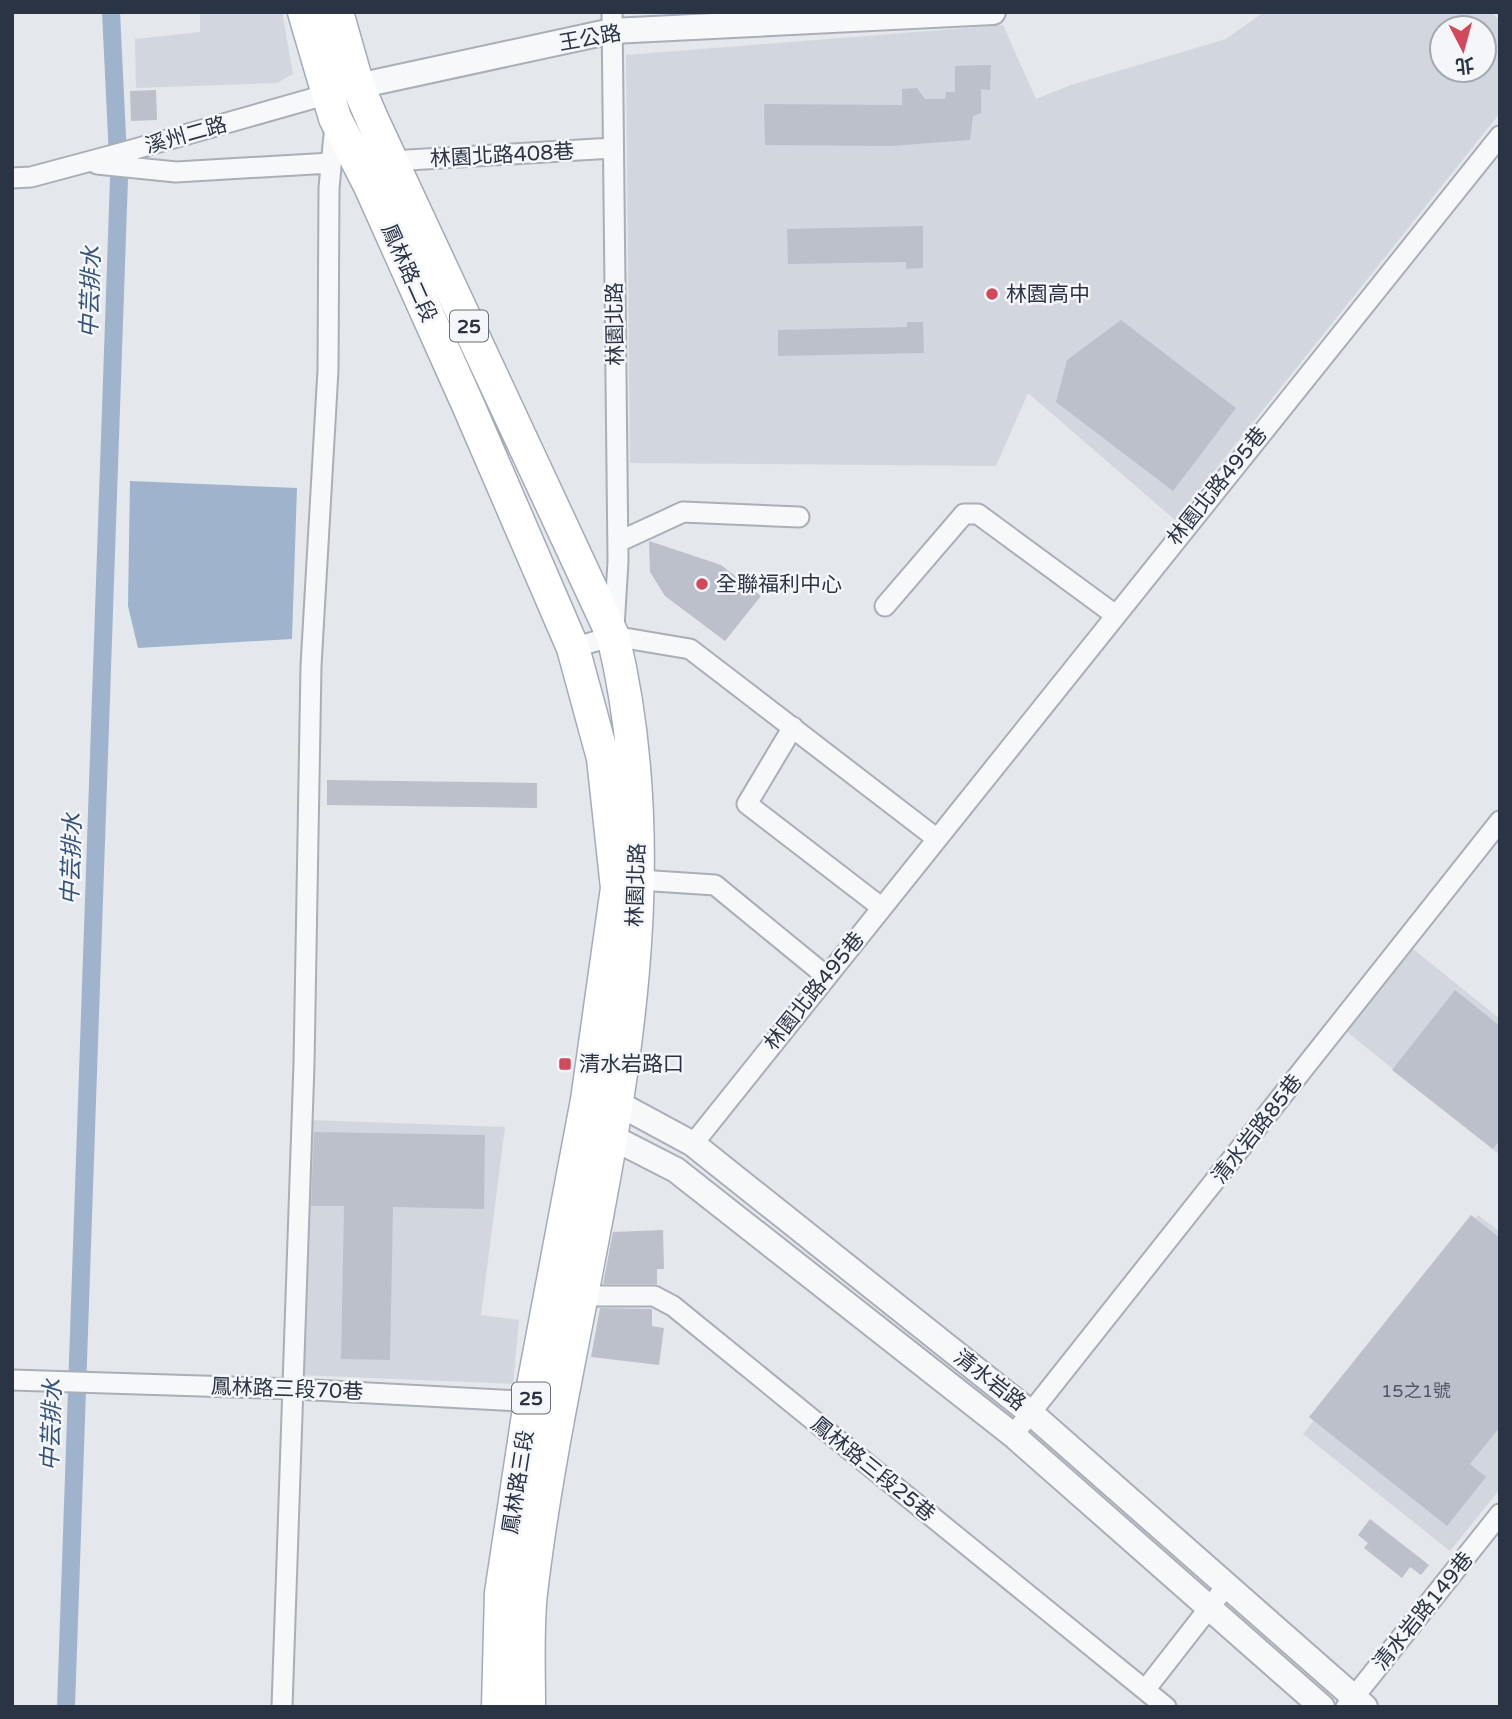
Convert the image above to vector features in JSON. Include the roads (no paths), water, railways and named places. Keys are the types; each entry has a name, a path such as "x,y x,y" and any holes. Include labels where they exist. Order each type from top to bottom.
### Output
{"main road":[{"name":"鳳林路二段","path":"304,12 331,106 458,383 573,648"},
{"name":"鳳林路二段","path":"337,12 358,86 391,161 613,636"},
{"name":"林園北路","path":"613,636 628,696 634,754 639,880 619,1104 613,1136"},
{"name":"林園北路","path":"573,648 603,758 617,888 588,1093"},
{"name":"鳳林路三段","path":"529,1707 531,1595 545,1403 588,1093"},
{"name":"鳳林路三段","path":"498,1707 501,1593 545,1403 582,1296 613,1136"}],"street":[{"name":"王公路","path":"358,86 612,22 993,12"},
{"name":"林園北路","path":"612,22 618,542 613,636"},
{"name":"溪州二路","path":"12,178 31,177 95,161 129,159 331,106 358,86"},
{"path":"282,1707 295,1389 310,666 328,370 331,106"},
{"name":"林園北路495巷","path":"693,1144 1114,614 1500,136"},
{"name":"林園北路408巷","path":"391,161 613,148"},
{"path":"129,159 176,172 331,163"},
{"path":"618,542 683,512 799,517"},
{"path":"885,606 964,514 978,514 1114,614"},
{"path":"573,648 613,636 690,649 936,838"},
{"path":"793,727 747,804 881,907"},
{"name":"清水岩路85巷","path":"1013,1435 1500,821"},
{"path":"639,880 715,886 826,976"},
{"name":"清水岩路","path":"588,1093 619,1104 693,1144 1032,1414 1227,1585 1355,1704"},
{"name":"清水岩路","path":"582,1124 613,1136 676,1170 1013,1435 1322,1707"},
{"name":"鳳林路三段25巷","path":"582,1296 654,1296 673,1306 1166,1707"},
{"name":"鳳林路三段70巷","path":"12,1380 295,1389 545,1403"},
{"name":"清水岩路149巷","path":"1355,1704 1500,1514"},
{"path":"1145,1690 1227,1585"}],"water":[{"path":"130,481 297,488 292,639 138,648 128,606"}],"waterway":[{"name":"中芸排水","path":"66,1707 119,178 111,12"}],"place":[{"name":"林園高中","path":"992,294"},
{"name":"全聯福利中心","path":"702,584"},
{"name":"清水岩路口","path":"565,1064"}]}
